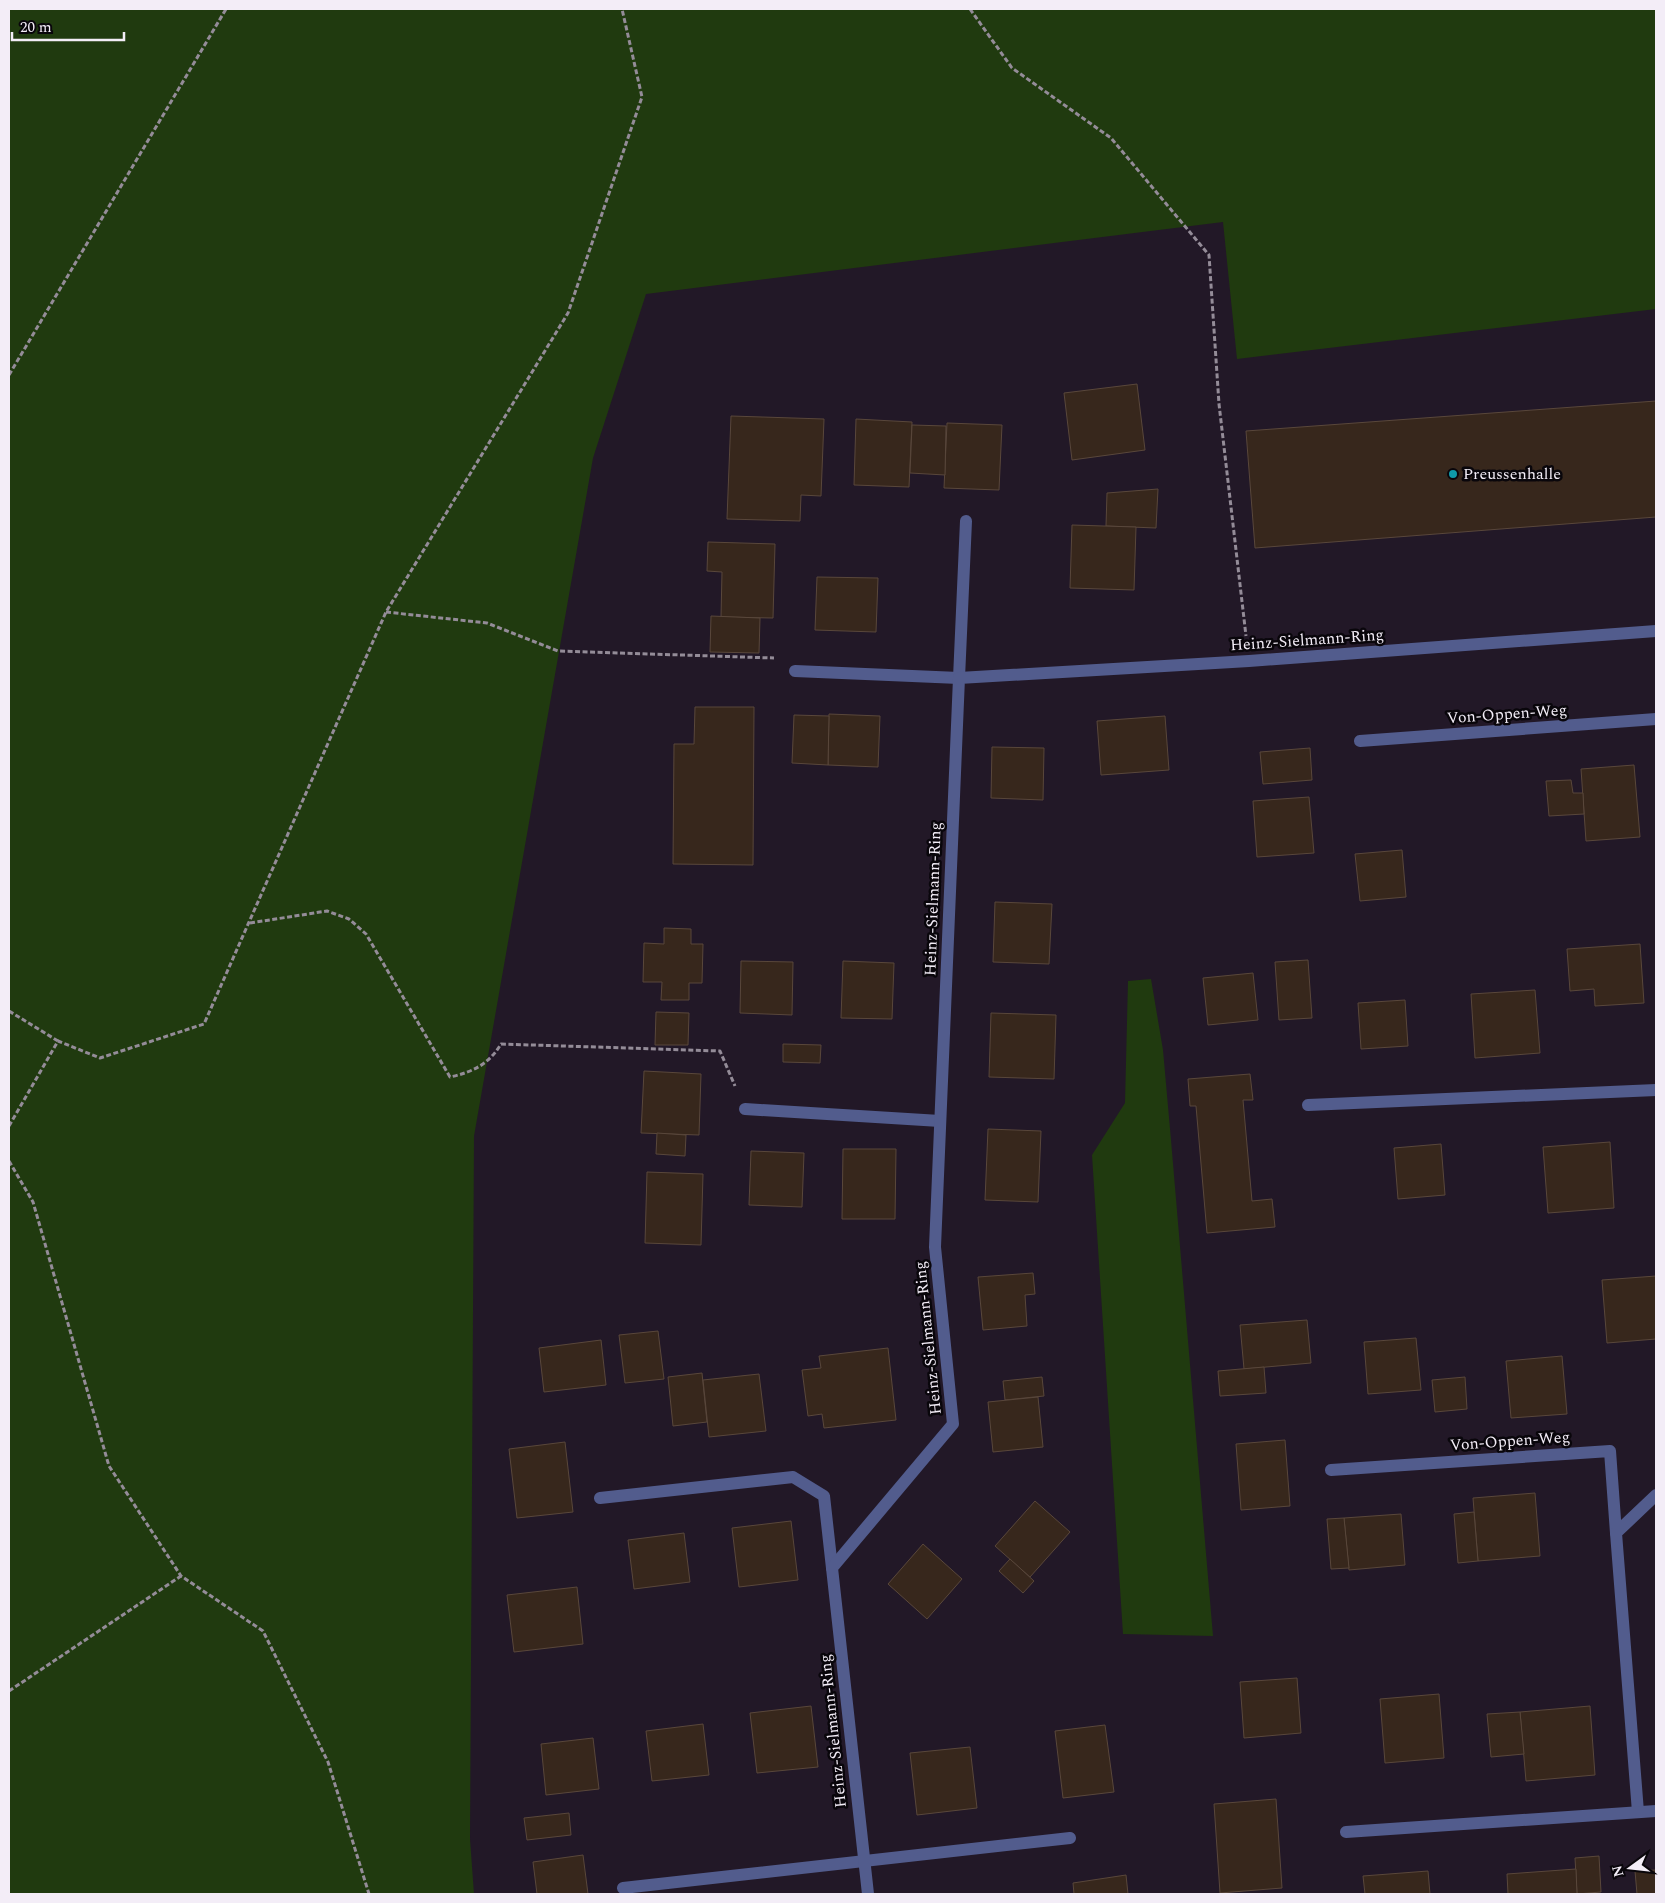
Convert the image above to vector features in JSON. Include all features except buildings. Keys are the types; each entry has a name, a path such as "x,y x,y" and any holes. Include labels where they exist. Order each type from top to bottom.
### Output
{"street":[{"name":"Heinz-Sielmann-Ring","path":"832,1568 953,1424 935,1247 966,521"},
{"name":"Heinz-Sielmann-Ring","path":"795,671 959,678 1249,661 1656,631"},
{"name":"Von-Oppen-Weg","path":"1360,741 1656,719"},
{"path":"1308,1105 1656,1090"},
{"path":"745,1109 940,1121"},
{"name":"Von-Oppen-Weg","path":"1331,1470 1610,1451 1638,1812"},
{"name":"Heinz-Sielmann-Ring","path":"600,1498 793,1477 824,1496 868,1894"},
{"path":"1616,1533 1656,1495"},
{"path":"1346,1832 1656,1811"},
{"path":"623,1888 1070,1838"}],"path":[{"path":"9,375 226,9"},
{"path":"9,1011 58,1041 100,1058 204,1024 386,612 568,312 642,97 622,9"},
{"path":"970,9 1012,68 1112,138 1208,255 1219,404 1249,661"},
{"path":"386,612 487,623 558,651 779,659 795,671"},
{"path":"250,923 327,911 349,919 366,934 450,1077 482,1066 493,1057 501,1044 720,1051 745,1109"},
{"path":"9,1126 58,1041"},
{"path":"9,1162 33,1202 109,1466 181,1576 263,1631 328,1762 369,1894"},
{"path":"9,1692 181,1576"}],"green space":[{"path":"9,9 1656,9 1656,309 1237,359 1223,222 646,294 593,458 474,1136 470,1839 474,1894 9,1894"},
{"path":"1151,979 1163,1050 1213,1636 1123,1634 1092,1155 1125,1103 1128,981"}],"place":[{"name":"Preussenhalle","path":"1453,474"}]}
